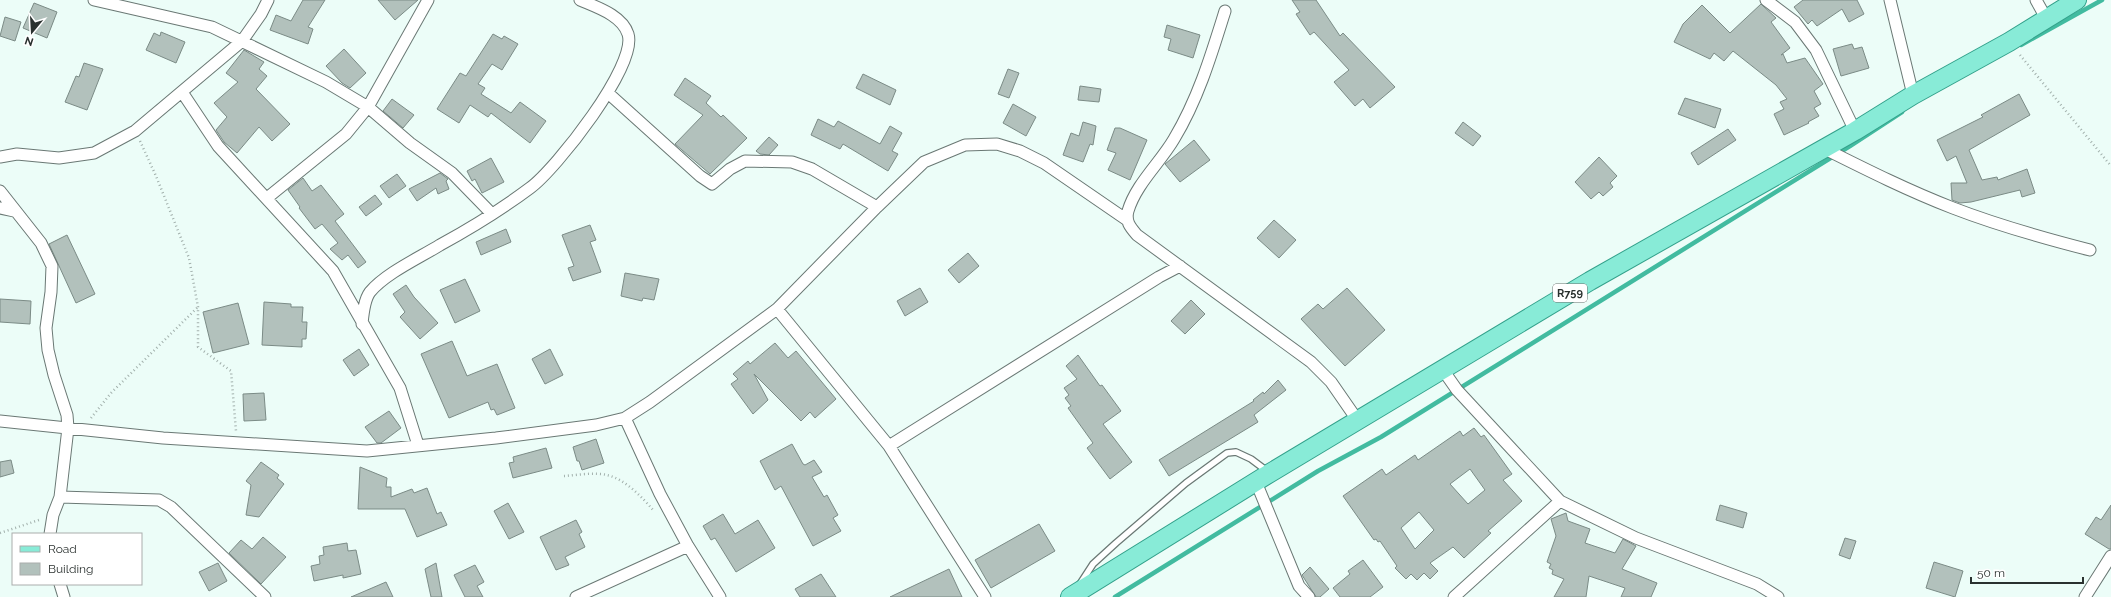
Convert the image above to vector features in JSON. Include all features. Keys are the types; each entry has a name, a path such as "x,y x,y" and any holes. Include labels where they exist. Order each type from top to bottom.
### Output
{"main road":[{"name":"R759","path":"1071,596 1263,477 1590,281 1826,149 1913,95 2009,42 2077,0"}],"street":[{"path":"94,0 212,27 326,82 368,107 410,143 452,173 491,214"},
{"path":"0,157 17,154 59,158 94,153 135,131 242,41 261,14 268,0"},
{"path":"267,198 346,134 368,107 428,0"},
{"path":"362,324 364,308 370,293 393,273 491,214 531,187 566,150 608,93 629,46 628,33 620,21 580,0"},
{"path":"1766,0 1794,22 1816,50 1855,131"},
{"path":"1890,0 1913,95"},
{"path":"2036,0 2046,18"},
{"path":"1127,220 1133,199 1174,139 1204,79 1225,12"},
{"path":"182,92 218,146 333,271 400,388 418,445"},
{"path":"608,93 712,184 730,169 745,161 792,162 812,169 877,207"},
{"path":"0,421 82,430 237,443 367,451 496,438 596,425 625,418 650,402 777,310 877,207 924,162 965,145 997,144 1020,151 1044,163 1127,220 1137,235 1311,362 1331,382 1358,421"},
{"path":"1826,149 1878,175 1953,208 2024,232 2090,250"},
{"path":"0,191 14,211 41,243 52,266 51,292 46,323 48,350 68,428 60,497 53,515 50,533"},
{"path":"0,208 14,211"},
{"path":"1160,277 1163,254"},
{"path":"889,446 1180,266"},
{"path":"777,310 889,446 985,597"},
{"path":"1443,370 1457,390 1560,501 1636,538 1757,584 1778,597"},
{"path":"625,418 660,494 688,546 720,597"},
{"path":"1263,477 1300,586 1309,597"},
{"path":"60,497 159,500 171,506 265,597"},
{"path":"1454,597 1560,501"},
{"path":"576,597 688,546"},
{"path":"2085,597 2111,556"},
{"path":"60,585 64,597"}],"lane":[{"path":"1071,596 1093,564 1186,483 1227,453 1236,452 1251,459 1263,477"}],"path":[{"path":"2009,42 2111,166"},
{"path":"135,131 156,176 189,258 198,307 198,347 231,371 237,443"},
{"path":"82,430 112,393 198,307"},
{"path":"564,476 607,475 620,480 632,489 657,515"},
{"path":"0,533 53,515"},
{"path":"0,527 3,532"}],"building":[{"path":"303,0 325,0 308,27 313,29 308,44 270,30 276,15 291,21"},
{"path":"378,0 418,0 395,20"},
{"path":"1292,0 1316,0 1340,36 1343,33 1395,87 1370,108 1363,99 1355,106 1334,82 1349,70 1314,32 1310,35 1296,14 1300,12"},
{"path":"1803,0 1857,0 1864,14 1849,22 1842,9 1817,26 1812,20 1808,24 1794,7"},
{"path":"34,3 57,12 47,38 23,28"},
{"path":"1761,4 1776,18 1771,22 1790,48 1781,55 1783,54 1787,63 1805,58 1823,84 1814,91 1821,104 1814,108 1819,116 1808,122 1809,123 1784,135 1774,114 1784,109 1780,102 1787,99 1776,85 1733,51 1724,61 1714,53 1710,59 1674,42 1683,24 1702,5 1730,33"},
{"path":"5,17 21,22 15,41 0,36"},
{"path":"1167,25 1200,35 1193,58 1168,50 1171,39 1164,37"},
{"path":"161,32 185,42 176,63 146,50 154,33 160,36"},
{"path":"493,34 502,39 504,36 518,44 502,70 492,64 478,84 485,88 481,94 511,113 520,102 546,121 530,143 491,113 488,117 470,105 459,123 437,109 460,73 466,76"},
{"path":"1852,44 1854,49 1862,47 1869,68 1841,76 1833,49"},
{"path":"344,49 366,73 350,88 342,83 326,66"},
{"path":"244,50 264,62 259,69 267,76 256,89 290,124 272,141 259,127 237,153 224,142 216,130 227,117 214,103 238,82 226,73"},
{"path":"84,63 103,69 87,110 65,102 76,76 79,77"},
{"path":"1008,69 1019,73 1009,98 998,94"},
{"path":"863,74 896,90 890,105 856,88"},
{"path":"685,78 711,96 706,103 721,117 723,115 747,138 710,174 675,144 703,115 674,95"},
{"path":"1080,86 1101,89 1099,102 1078,100"},
{"path":"2019,94 2030,115 1969,150 1982,180 1997,177 1998,180 2027,169 2035,193 2022,197 2020,190 1971,202 1960,203 1952,200 1951,183 1967,183 1956,156 1947,161 1937,140 1983,117 1981,115"},
{"path":"1685,98 1721,109 1715,128 1678,114"},
{"path":"392,99 414,115 403,128 383,111"},
{"path":"1013,104 1036,117 1026,136 1003,123"},
{"path":"818,119 834,127 838,121 880,144 890,126 902,133 892,151 898,154 888,171 843,144 840,149 811,135"},
{"path":"1083,122 1096,126 1093,145 1090,144 1083,162 1063,155 1071,133 1079,136"},
{"path":"1463,122 1481,136 1473,146 1455,133"},
{"path":"1115,128 1120,128 1147,140 1130,180 1108,170 1116,153 1107,150"},
{"path":"1728,129 1736,140 1698,165 1691,153"},
{"path":"769,137 778,145 769,155 760,154 756,151"},
{"path":"1194,140 1210,160 1180,182 1165,164"},
{"path":"1599,157 1617,176 1610,183 1613,187 1603,196 1599,192 1591,199 1575,182"},
{"path":"491,158 504,182 482,193 475,179 472,181 467,171"},
{"path":"440,173 448,179 446,181 449,189 438,194 436,188 417,201 409,189"},
{"path":"397,174 406,186 389,198 380,186"},
{"path":"303,178 312,191 321,185 344,214 335,221 366,262 358,268 348,255 342,260 330,249 338,243 322,224 315,229 299,208 300,207 288,190"},
{"path":"375,195 382,204 366,216 359,207"},
{"path":"1274,220 1296,240 1279,258 1257,238"},
{"path":"590,225 596,240 590,242 601,272 573,281 568,268 574,266 562,235"},
{"path":"506,229 511,242 481,255 476,242"},
{"path":"67,235 95,294 76,303 49,244"},
{"path":"968,253 979,266 959,283 948,270"},
{"path":"625,273 659,279 654,300 643,298 642,301 621,296"},
{"path":"465,279 480,311 455,323 440,290"},
{"path":"406,285 414,297 438,323 420,339 400,317 405,312 393,294"},
{"path":"920,288 928,302 905,316 897,301"},
{"path":"1347,288 1385,330 1345,366 1301,319 1318,304 1323,309"},
{"path":"0,299 31,301 30,324 0,322"},
{"path":"1191,300 1205,314 1185,334 1171,321"},
{"path":"264,302 291,304 291,307 303,307 302,322 307,322 306,339 302,339 302,347 262,345"},
{"path":"238,303 249,344 213,353 203,312"},
{"path":"452,341 467,376 497,364 515,408 497,415 494,409 491,410 488,402 449,418 421,354"},
{"path":"775,343 788,358 796,351 836,399 815,418 810,412 801,421 754,374 768,400 753,414 731,384 738,379 733,374 748,361 750,364"},
{"path":"359,349 369,365 354,376 343,360"},
{"path":"550,349 563,375 545,384 532,359"},
{"path":"1078,355 1100,386 1102,385 1121,411 1103,424 1132,462 1110,479 1087,448 1093,443 1068,408 1071,406 1065,398 1069,395 1064,388 1077,379 1066,366"},
{"path":"1278,380 1286,390 1254,415 1258,422 1169,476 1159,460 1254,401 1253,400 1263,392 1264,394"},
{"path":"264,393 266,420 244,421 243,394"},
{"path":"389,411 401,428 381,443 377,443 365,427"},
{"path":"1474,428 1481,437 1484,435 1512,474 1503,480 1522,501 1488,531 1491,533 1464,558 1453,547 1430,563 1438,571 1430,579 1424,573 1417,580 1411,574 1406,579 1395,568 1397,566 1380,541 1378,542 1376,539 1374,540 1343,496 1382,469 1386,475 1415,455 1418,460 1460,431 1463,436","holes":["1470,469 1485,490 1468,504 1450,484","1419,512 1434,530 1415,549 1401,528"]},
{"path":"596,439 604,463 582,470 579,461 577,461 573,447"},
{"path":"792,444 803,464 805,465 814,460 822,472 812,477 824,497 827,495 838,515 833,518 841,531 813,546 781,486 775,490 760,461"},
{"path":"546,448 552,468 513,478 509,463 514,462 513,457"},
{"path":"11,460 14,473 0,477 0,462"},
{"path":"261,462 279,475 277,478 284,484 259,517 246,515 251,485 246,481"},
{"path":"360,467 387,478 386,487 391,487 391,497 412,489 414,493 427,488 437,514 441,512 447,525 417,537 405,509 358,509"},
{"path":"508,503 524,532 509,539 494,511"},
{"path":"1720,505 1747,513 1743,528 1716,520"},
{"path":"2111,505 2111,549 2109,549 2085,534 2096,517 2101,520"},
{"path":"1566,513 1568,521 1590,529 1585,543 1615,553 1623,539 1636,546 1622,569 1657,583 1651,597 1621,597 1625,588 1589,576 1586,597 1554,597 1564,579 1552,574 1553,570 1549,568 1551,564 1547,562 1556,536 1551,519"},
{"path":"723,514 735,534 758,520 775,548 736,572 715,538 711,540 703,526"},
{"path":"576,520 582,532 579,534 585,547 565,557 569,565 556,570 540,537"},
{"path":"1039,524 1055,551 991,588 975,560"},
{"path":"263,537 286,557 261,584 229,553 241,540 252,549"},
{"path":"1845,538 1856,541 1850,559 1839,555"},
{"path":"347,543 348,551 356,550 361,574 343,578 343,575 314,581 311,566 320,564 319,556 324,555 323,547"},
{"path":"1363,560 1383,587 1370,597 1340,597 1333,588 1350,574 1348,571"},
{"path":"1934,562 1963,571 1955,597 1926,588"},
{"path":"218,563 227,581 209,591 199,572"},
{"path":"436,563 442,597 431,597 425,569"},
{"path":"475,565 484,582 477,586 483,597 465,597 454,575"},
{"path":"1310,567 1329,589 1320,597 1316,597 1302,575"},
{"path":"949,569 962,597 890,597"},
{"path":"821,574 836,597 800,597 795,589"},
{"path":"386,582 393,597 351,597"}],"waterway":[{"path":"2021,45 2102,0"},
{"path":"1115,597 1318,471 1381,437 1850,146 1902,112"}]}
